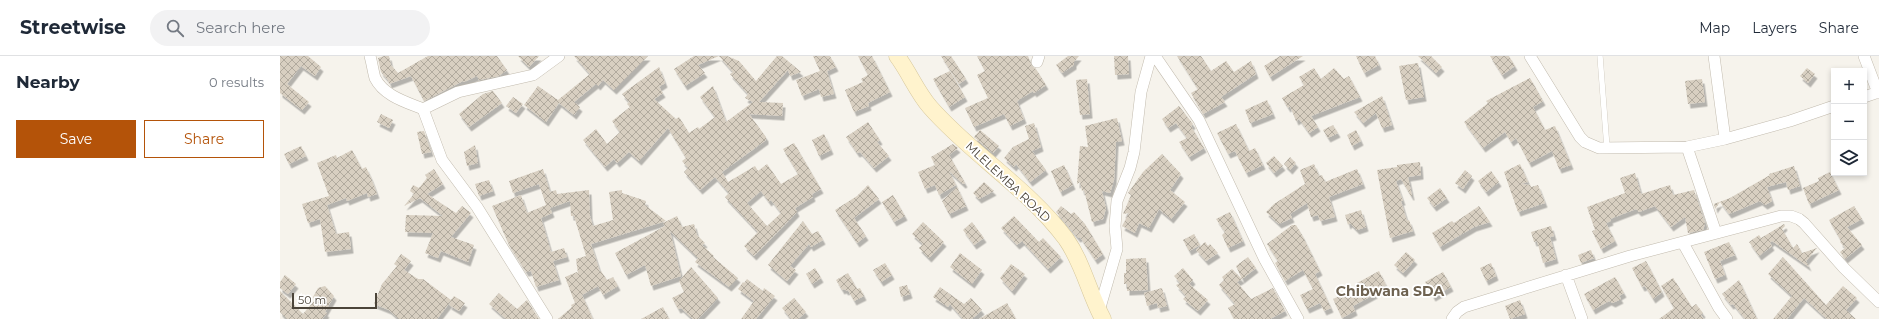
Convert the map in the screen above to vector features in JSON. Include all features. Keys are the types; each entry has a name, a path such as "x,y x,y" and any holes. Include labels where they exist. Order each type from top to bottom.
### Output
{"street":[{"path":"370,56 376,78 382,87 394,97 423,109 442,160 477,207 547,319"},
{"path":"423,109 458,92 533,75 559,56"},
{"name":"MLELEMBA ROAD","path":"897,56 929,106 954,132 1024,195 1065,239 1081,266 1101,315"},
{"path":"1101,315 1117,249 1115,226 1117,201 1133,157 1141,92 1150,56"},
{"path":"1155,56 1199,120 1264,258 1298,319"},
{"path":"1530,56 1585,142 1592,146 1607,149 1687,147 1725,139 1790,121 1831,107"},
{"path":"1714,56 1725,139"},
{"path":"1864,56 1879,92 1867,96"},
{"path":"1687,147 1716,233"},
{"path":"1452,319 1457,312 1464,307 1566,275 1630,256 1781,216 1799,219 1847,272 1879,302"},
{"path":"1683,243 1719,308 1727,319"},
{"path":"1566,275 1582,319"}],"lane":[{"path":"1600,56 1607,149"}],"building":[{"path":"280,56 308,56 321,67 315,76 301,66 287,84 309,102 302,110 280,93"},
{"path":"389,56 391,65 398,73 428,56 497,56 507,70 499,76 479,80 477,76 464,82 463,81 424,101 411,76 389,84 388,80 381,72 378,58"},
{"path":"518,56 539,56 529,67"},
{"path":"574,56 648,56 614,90 603,80 598,86 596,84 574,102 580,107 574,115 559,103 546,122 524,105 538,86 558,100 590,74"},
{"path":"694,56 719,56 698,65 705,73 685,86 674,69"},
{"path":"719,56 727,56 739,61 756,81 777,56 782,56 801,72 790,76 788,70 759,102 783,103 782,116 749,114 766,137 766,140 722,172 728,182 755,166 758,171 767,164 781,184 798,174 783,149 794,143 821,189 812,194 813,197 795,208 797,212 754,256 744,246 758,232 725,197 729,193 715,177 700,190 684,172 688,168 682,161 686,158 668,128 639,161 629,152 617,163 614,159 605,167 583,140 596,129 607,144 620,132 612,121 630,107 627,104 629,102 622,94 659,67 665,83 659,87 663,93 654,99 676,119 679,117 689,133 698,127 699,129 715,117 700,97 713,86 726,122 753,102 745,98 748,94 730,74 733,72","holes":["761,191 769,202 771,200 781,213 767,226 747,203"]},
{"path":"813,56 830,56 836,67 827,71 834,94 821,97 819,89 802,96 796,80 820,71"},
{"path":"858,56 872,56 890,92 868,103 869,106 854,112 845,90 863,82 861,79 868,75"},
{"path":"941,56 951,56 966,79 959,84"},
{"path":"977,56 1028,56 1032,66 1036,69 1046,85 1034,93 1033,91 1017,101 1024,119 1010,126 1004,114 974,127 965,108 988,98 977,75 985,71"},
{"path":"1068,56 1079,56 1074,62 1074,65 1062,73 1056,65"},
{"path":"1114,56 1128,56 1129,74 1115,75"},
{"path":"1177,56 1201,56 1211,71 1226,61 1234,72 1251,61 1256,74 1221,97 1225,102 1203,114 1191,93 1198,89"},
{"path":"1280,56 1303,56 1270,77 1264,66"},
{"path":"1356,56 1375,56 1379,65 1364,73"},
{"path":"1418,56 1431,56 1442,67 1436,73"},
{"path":"1490,56 1509,56 1515,66 1502,75"},
{"path":"1418,63 1424,97 1406,100 1399,66"},
{"path":"1314,68 1321,79 1334,68 1344,79 1349,76 1360,97 1311,116 1318,127 1309,133 1299,119 1296,121 1290,106 1288,108 1282,98 1304,85 1299,77"},
{"path":"1807,68 1815,74 1808,83 1800,76"},
{"path":"950,71 965,97 949,107 933,79"},
{"path":"1530,78 1543,101 1533,107 1545,130 1555,126 1571,165 1559,169 1552,151 1529,163 1516,138 1511,142 1505,132 1483,148 1464,122 1488,103 1486,101"},
{"path":"1087,79 1090,114 1080,115 1076,80"},
{"path":"1702,79 1705,102 1688,104 1685,81"},
{"path":"493,91 502,103 469,127 459,114 483,94"},
{"path":"1382,96 1392,125 1382,128 1376,113 1363,123 1354,112"},
{"path":"513,97 523,104 516,113 506,106"},
{"path":"1267,100 1273,114 1250,123 1245,110"},
{"path":"1179,106 1193,124 1191,126 1204,148 1189,157 1179,142 1187,138 1176,123 1168,128 1162,119"},
{"path":"381,114 393,120 389,128 377,122"},
{"path":"1117,118 1122,141 1116,142 1114,180 1110,193 1102,191 1106,208 1103,219 1092,222 1084,190 1082,191 1080,182 1077,184 1080,146 1088,147 1085,126"},
{"path":"868,122 880,140 877,142 889,156 874,168 860,152 857,153 846,137"},
{"path":"1034,123 1041,147 1032,151 1046,170 1030,182 1016,164 1014,167 1004,158 1013,147 1029,139 1025,126"},
{"path":"1236,124 1249,151 1255,148 1263,165 1246,173 1235,151 1228,154 1217,133"},
{"path":"1333,125 1338,133 1328,138 1323,130"},
{"path":"980,130 999,146 993,153 974,137"},
{"path":"1356,130 1361,141 1352,146 1347,135"},
{"path":"424,131 431,152 422,154 417,132"},
{"path":"824,134 831,150 819,156 812,140"},
{"path":"953,144 958,148 949,155 965,183 963,184 949,171 956,185 939,195 935,185 925,189 918,172 935,165 931,157"},
{"path":"475,145 478,163 467,166 464,152"},
{"path":"301,146 306,156 289,164 284,154"},
{"path":"352,150 362,169 366,167 377,194 368,197 367,193 347,201 346,198 327,205 336,234 349,232 351,249 325,252 320,219 308,223 302,204 329,196 317,163 336,155 337,158"},
{"path":"1162,154 1181,174 1170,190 1185,202 1171,219 1159,209 1149,228 1139,223 1135,233 1122,226 1129,213 1123,214 1131,195 1128,193 1143,172"},
{"path":"1274,156 1283,166 1274,173 1266,163"},
{"path":"1290,157 1296,163 1290,170 1284,164"},
{"path":"1420,162 1421,175 1408,177 1412,196 1401,179 1396,181 1403,201 1401,201 1407,221 1409,220 1413,231 1390,238 1377,170 1397,167 1397,165"},
{"path":"1314,164 1319,176 1322,175 1325,182 1357,169 1363,184 1329,197 1335,217 1320,221 1318,215 1311,217 1307,203 1290,214 1292,218 1279,224 1266,212 1274,204 1305,184 1300,170"},
{"path":"1520,164 1528,182 1521,184 1530,185 1531,187 1538,185 1545,203 1518,212 1504,172"},
{"path":"1064,165 1073,185 1060,192 1051,171"},
{"path":"1794,166 1800,186 1788,190 1786,182 1767,187 1772,201 1765,205 1760,201 1729,214 1720,202 1715,209 1714,204 1730,198 1770,175 1769,174"},
{"path":"434,169 443,184 427,194 456,213 462,206 471,213 451,237 474,245 468,262 441,251 438,258 425,253 433,233 405,232 406,215 443,216 420,198 404,206 414,194 410,191 413,185 419,188 427,178 425,175"},
{"path":"543,169 550,192 556,190 557,194 589,190 590,216 593,226 613,220 609,192 622,190 622,193 646,201 645,205 666,221 591,244 600,272 601,271 607,280 613,277 618,286 603,295 598,286 582,295 593,319 558,319 572,307 571,305 575,303 565,277 577,272 578,274 576,259 586,256 574,216 571,216 570,201 550,208 552,213 541,218 551,252 564,248 567,257 553,261 559,280 536,287 531,271 526,272 509,245 492,206 521,195 527,213 546,205 539,184 513,193 509,181"},
{"path":"1465,170 1472,176 1463,189 1455,183"},
{"path":"1491,171 1499,182 1486,192 1478,181"},
{"path":"1830,172 1839,190 1809,204 1803,188 1819,181 1818,178"},
{"path":"1635,173 1641,194 1670,185 1673,195 1694,190 1705,223 1703,230 1688,233 1685,217 1671,227 1655,206 1639,212 1636,209 1610,219 1611,221 1606,223 1615,241 1601,249 1592,231 1595,230 1587,207 1625,193 1620,178"},
{"path":"489,180 493,191 479,196 475,184"},
{"path":"984,182 994,191 979,199 973,193"},
{"path":"868,185 879,199 854,218 866,236 857,243 835,210 857,196"},
{"path":"957,187 966,206 949,214 942,201"},
{"path":"1440,188 1447,198 1434,207 1427,198"},
{"path":"893,195 905,216 894,222 882,202"},
{"path":"1061,206 1071,214 1074,212 1085,224 1103,254 1095,260 1080,237 1078,238 1056,212"},
{"path":"1479,206 1490,222 1474,227 1440,247 1432,233 1452,221 1454,223"},
{"path":"1854,206 1862,219 1847,227 1862,245 1845,259 1840,252 1845,248 1840,242 1841,241 1829,220"},
{"path":"1361,210 1366,227 1357,230 1350,223 1348,225 1345,215"},
{"path":"1230,212 1243,241 1228,248 1222,235 1225,232 1216,219"},
{"path":"677,216 682,227 694,224 697,235 705,243 702,245 714,256 713,257 738,278 729,287 695,262 698,258 670,231 681,276 651,286 645,265 626,275 615,253 665,226 663,223"},
{"path":"1014,216 1039,242 1043,238 1061,257 1048,269 1022,241 1017,245 1001,228"},
{"path":"803,221 812,234 818,231 823,240 811,247 809,244 790,266 796,270 787,281 768,265"},
{"path":"923,222 944,242 929,258 919,248 923,244 912,234"},
{"path":"972,222 984,238 974,245 963,230"},
{"path":"1784,224 1785,226 1782,229 1793,248 1797,244 1802,253 1817,248 1806,261 1809,267 1772,241 1770,243 1772,246 1759,256 1749,242 1759,235 1761,238"},
{"path":"1292,225 1296,225 1320,271 1315,274 1331,308 1324,311 1320,303 1307,309 1300,295 1313,289 1303,270 1285,281 1275,263 1278,261 1267,244"},
{"path":"1551,226 1554,236 1550,237 1556,259 1543,263 1537,241 1534,242 1531,232"},
{"path":"1194,234 1200,245 1189,251 1183,240"},
{"path":"1205,242 1208,246 1210,244 1218,253 1206,261 1196,250"},
{"path":"1729,242 1735,255 1720,261 1725,275 1715,279 1704,252"},
{"path":"1591,250 1594,258 1581,263 1578,255"},
{"path":"1406,252 1415,260 1403,273 1394,265"},
{"path":"960,253 982,270 972,284 950,267"},
{"path":"401,254 411,261 404,270 418,279 423,279 451,300 454,296 465,303 459,311 449,305 451,301 437,319 399,319 389,310 374,304 382,284 397,266 394,264"},
{"path":"1248,257 1256,268 1242,279 1236,266"},
{"path":"1783,257 1826,305 1843,286 1857,298 1846,310 1856,319 1827,319 1804,298 1787,319 1773,319 1792,296 1768,274"},
{"path":"1146,258 1148,290 1127,291 1127,284 1124,284 1126,259"},
{"path":"1646,261 1662,292 1653,299 1645,286 1642,287 1632,268"},
{"path":"885,263 892,275 881,282 873,270"},
{"path":"1491,263 1496,276 1486,281 1480,268"},
{"path":"1011,264 1025,274 1012,291 1000,278"},
{"path":"691,267 718,298 698,319 693,319 681,308 678,309 672,298 684,292 679,281"},
{"path":"815,268 821,278 812,284 806,274"},
{"path":"1183,268 1193,280 1189,284 1208,300 1198,311 1183,299 1186,296 1176,285 1180,283 1174,276"},
{"path":"1232,269 1242,279 1237,282 1251,299 1273,288 1285,311 1270,319 1234,319 1228,308 1235,304 1219,285 1224,280 1222,277"},
{"path":"1379,271 1386,285 1374,291 1375,294 1353,306 1355,311 1342,318 1333,299 1359,287 1357,283"},
{"path":"1443,272 1451,287 1433,297 1425,282"},
{"path":"848,273 857,289 860,288 864,296 854,301 848,290 842,290 836,280"},
{"path":"285,275 296,284 288,294 280,288 280,282"},
{"path":"1615,277 1624,293 1619,296 1621,299 1613,303 1609,301 1593,310 1584,294"},
{"path":"1673,278 1692,307 1696,304 1703,313 1701,315 1704,319 1659,319 1674,308 1661,286"},
{"path":"747,279 763,291 764,288 775,296 756,319 741,319 754,301 738,289"},
{"path":"1739,280 1757,319 1745,319 1733,304 1731,305 1722,294"},
{"path":"907,285 910,294 901,297 899,287"},
{"path":"325,286 334,296 325,312 327,313 322,319 287,319 280,312 280,291 303,314 316,299 313,297 318,288"},
{"path":"940,287 964,304 971,298 982,310 972,319 963,319 950,304 948,307 933,297"},
{"path":"1162,288 1167,306 1158,308 1157,303 1147,306 1144,293"},
{"path":"499,293 517,309 527,300 539,319 506,319 489,304"},
{"path":"794,298 806,312 798,319 791,319 782,308"},
{"path":"1520,300 1525,314 1510,319 1505,306"},
{"path":"1007,303 1016,319 979,319"},
{"path":"663,307 669,319 641,319"}],"district":[{"name":"Chibwana SDA","path":"1390,291"}]}
